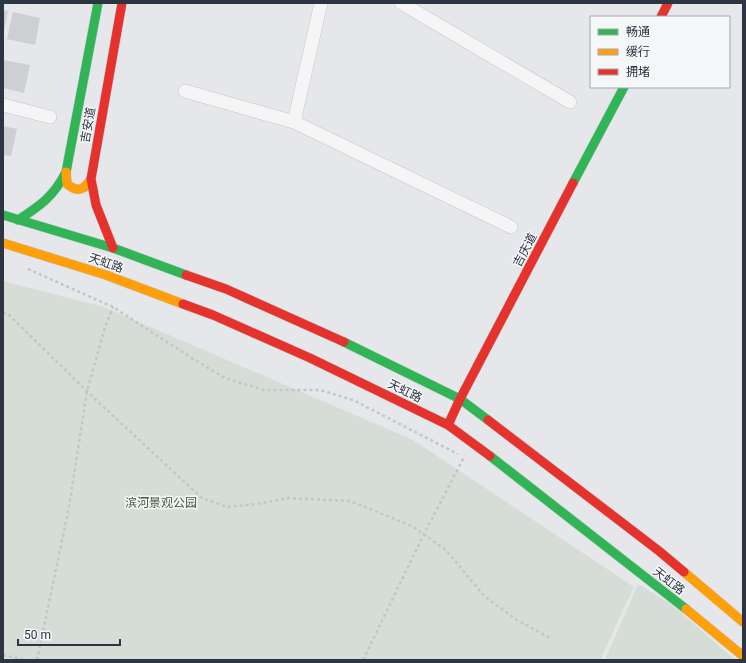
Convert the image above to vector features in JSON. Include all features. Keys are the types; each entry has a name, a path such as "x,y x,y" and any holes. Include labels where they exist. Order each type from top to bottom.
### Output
{"main road":[{"path":"91,179 86,187 81,189 72,188 67,184 66,172 98,3"},
{"name":"吉安道","path":"113,248 98,213 92,191 91,179 122,3"},
{"path":"662,16 668,3"},
{"name":"吉庆道","path":"448,425 460,399 623,88"},
{"path":"18,220 46,202 59,186 66,172"},
{"name":"天虹路","path":"3,215 113,248 226,289 323,332 460,399 660,551 743,622"},
{"name":"天虹路","path":"3,243 106,275 213,315 310,358 448,425 686,609 743,656"}],"street":[{"path":"294,122 321,3"},
{"path":"401,3 570,102"},
{"path":"185,91 294,122 511,228"},
{"path":"3,105 50,118"}],"path":[{"path":"26,268 113,307 224,378 264,390 320,390 353,400 465,457 424,534 363,660"},
{"path":"37,660 69,507 87,391 105,327 113,307"},
{"path":"3,312 9,315 87,391 202,498 227,507 257,504 288,498 350,501 412,526 424,534 446,550 485,597 517,620 550,638"},
{"path":"3,655 24,660"}],"green space":[{"name":"滨河景观公园","path":"3,281 104,307 413,440 634,587 600,660 3,660"},
{"path":"638,584 671,604 735,660 605,660"}],"building":[{"path":"3,10 8,11 4,31 3,31"},
{"path":"13,12 40,18 35,45 7,39"},
{"path":"3,60 30,65 24,93 3,88"},
{"path":"3,126 17,129 11,156 3,155"}],"traffic: fast":[{"path":"18,220 46,200 57,188 66,172 98,3"},
{"path":"573,183 623,88"},
{"path":"3,215 113,248 186,275"},
{"path":"344,342 460,399 488,420"},
{"path":"490,456 686,609"}],"traffic: slow":[{"path":"66,172 67,184 74,189 83,188 91,179"},
{"path":"3,243 106,275 183,304"},
{"path":"684,572 743,622"},
{"path":"686,609 743,656"}],"traffic: jam":[{"path":"113,248 96,205 91,179 122,3"},
{"path":"662,16 668,3"},
{"path":"448,425 460,399 573,183"},
{"path":"186,275 226,289 344,342"},
{"path":"183,304 213,315 310,358 448,425 490,456"},
{"path":"488,420 659,551 684,572"}]}
